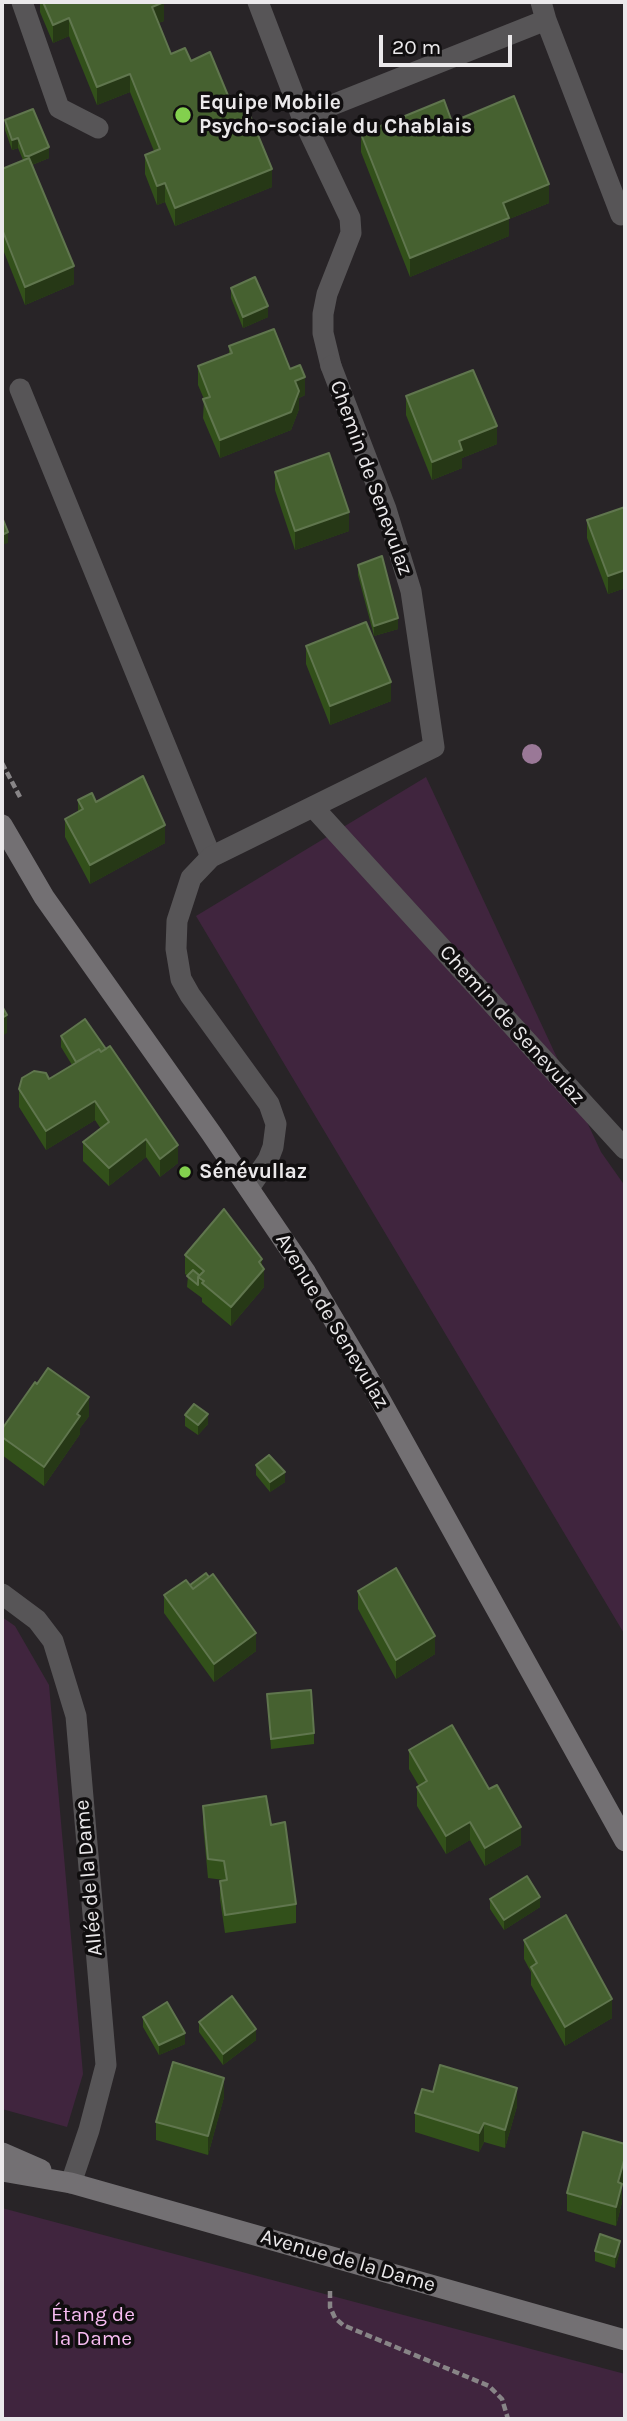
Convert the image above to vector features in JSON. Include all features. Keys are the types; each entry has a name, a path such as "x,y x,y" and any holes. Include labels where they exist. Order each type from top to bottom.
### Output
{"main road":[{"name":"Avenue de Senevulaz","path":"2,825 44,897 306,1273 367,1376 625,1841"},
{"name":"Avenue de la Dame","path":"2,2153 71,2183"},
{"name":"Avenue de la Dame","path":"2,2171 71,2183 625,2340"}],"street":[{"path":"22,2 59,108 98,128"},
{"path":"258,2 302,117 544,11 621,215"},
{"name":"Chemin de Senevulaz","path":"249,1188 274,1147 276,1124 269,1104 181,979 176,949 177,921 191,878 211,858 434,747 411,591 386,509 331,366 323,333 327,294 351,233 350,218 302,117"},
{"path":"20,389 211,858"},
{"name":"Chemin de Senevulaz","path":"313,807 625,1149"},
{"name":"Allée de la Dame","path":"2,1594 37,1620 53,1641 75,1716 106,2065 89,2130 71,2183"}],"path":[{"path":"331,2256 330,2307 335,2318 354,2331 489,2386 502,2399 508,2419"}],"green space":[{"path":"426,777 601,1152 625,1186 625,1635 196,916"},
{"path":"2,1617 15,1626 49,1685 83,2074 67,2127 2,2109"},
{"name":"Étang de la Dame","path":"2,2208 625,2374 625,2419 2,2419"}],"building":[{"name":"Equipe Mobile Psycho-sociale du Chablais","path":"43,2 164,2 152,7 171,54 185,48 191,61 210,52 229,98 241,94 272,169 175,208 165,183 157,186 145,155 160,149 130,74 97,87 69,18 53,25"},
{"path":"514,96 549,184 503,203 509,218 410,258 361,134 444,100 452,122"},
{"path":"33,109 49,147 25,156 18,138 12,140 5,120"},
{"path":"29,158 74,266 25,287 2,229 2,169"},
{"path":"255,277 268,306 243,317 231,288"},
{"path":"274,329 290,369 300,365 305,377 295,381 299,391 291,412 220,440 203,399 210,397 198,366 232,353 229,346"},
{"path":"473,370 497,426 459,441 462,450 432,462 406,396"},
{"path":"329,453 349,512 295,531 275,472"},
{"path":"625,507 625,570 608,576 587,520"},
{"path":"2,517 8,532 2,535"},
{"path":"382,556 398,618 374,626 358,565"},
{"path":"366,622 391,682 330,706 306,646"},
{"path":"143,776 165,825 90,865 65,819 83,809 78,800 92,793 96,802"},
{"path":"85,1019 106,1049 101,1052 99,1049 76,1062 61,1036"},
{"path":"110,1046 178,1145 160,1159 146,1139 109,1168 83,1142 109,1122 95,1101 46,1131 19,1089 22,1078 34,1071 46,1073 49,1079 99,1049 101,1052"},
{"path":"224,1209 262,1259 259,1262 264,1269 231,1307 202,1283 204,1281 198,1277 204,1271 185,1255"},
{"path":"193,1270 199,1275 198,1285 187,1276"},
{"path":"48,1368 89,1397 77,1414 80,1416 44,1467 2,1437 2,1429"},
{"path":"194,1404 208,1414 198,1425 185,1415"},
{"path":"269,1455 285,1472 270,1482 256,1465"},
{"path":"396,1568 435,1636 396,1660 358,1591"},
{"path":"206,1573 209,1577 193,1589 190,1585"},
{"path":"213,1574 256,1633 214,1664 164,1595 186,1580 193,1589"},
{"path":"311,1690 314,1733 271,1739 267,1694"},
{"path":"452,1725 489,1789 497,1785 521,1827 485,1848 470,1822 446,1836 417,1787 427,1781 409,1750"},
{"path":"266,1796 271,1825 285,1822 296,1904 225,1915 220,1881 227,1880 224,1861 208,1859 203,1806"},
{"path":"527,1876 540,1897 504,1920 490,1899"},
{"path":"566,1915 612,1999 565,2027 531,1967 537,1963 524,1940"},
{"path":"232,1996 256,2029 223,2054 199,2022"},
{"path":"167,2002 185,2033 159,2045 143,2017"},
{"path":"173,2062 224,2078 208,2136 156,2122"},
{"path":"440,2065 517,2088 505,2130 484,2123 479,2133 415,2113 422,2089 433,2092"},
{"path":"583,2132 625,2144 625,2157 618,2182 622,2184 616,2207 567,2193"},
{"path":"600,2234 620,2241 615,2257 595,2251"}],"place":[{"name":"Equipe Mobile Psycho-sociale du Chablais","path":"183,115"},
{"name":"Sénévullaz","path":"185,1172"}]}
